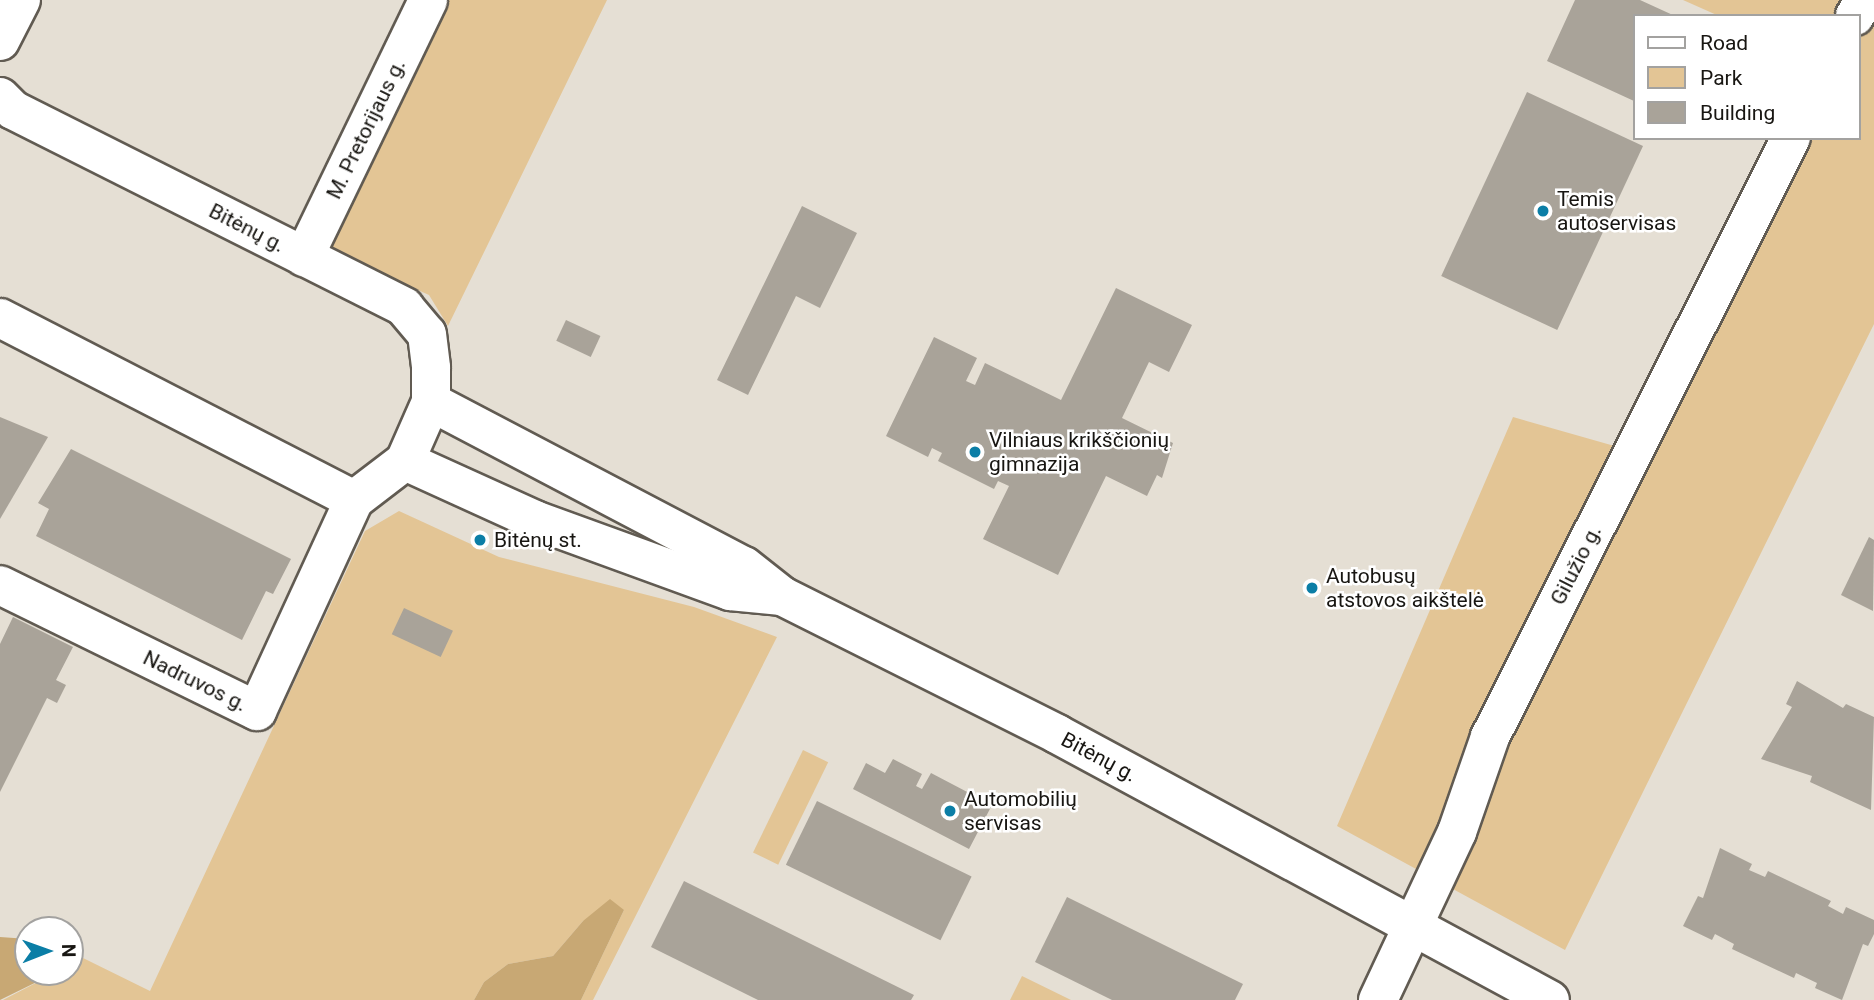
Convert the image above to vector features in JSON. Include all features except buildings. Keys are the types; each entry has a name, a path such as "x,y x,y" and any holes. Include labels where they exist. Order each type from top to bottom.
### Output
{"street":[{"path":"0,41 21,0"},
{"name":"M. Pretorijaus g.","path":"304,257 428,0"},
{"name":"Bitėnų g.","path":"0,97 13,110 304,257 419,319 431,348 430,402 405,461 354,500"},
{"name":"Gilužio g.","path":"1378,1000 1457,832 1490,737 1790,140"},
{"path":"0,318 354,500"},
{"name":"Bitėnų g.","path":"430,402 744,566 782,596 1019,714 1550,1000"},
{"name":"Bitėnų g.","path":"405,461 535,520 730,591 782,596"},
{"name":"Nadruvos g.","path":"0,585 257,711 354,500"}],"green space":[{"path":"443,0 607,0 448,326 429,295 334,252 328,242"},
{"path":"1683,0 1874,0 1874,324 1565,950 1337,826 1513,417 1625,449 1767,140 1860,140 1860,14 1714,14"},
{"path":"399,511 499,557 694,607 777,637 593,1000 581,1000 624,910 583,921 553,956 508,964 484,982 474,1000 3,1000 30,986 84,986 84,958 150,991 365,531"},
{"path":"803,750 828,762 778,865 753,852"},
{"path":"1022,976 1071,1000 1010,1000"}],"shaded area":[{"path":"610,899 624,910 581,1000 474,1000 484,982 508,964 553,956 583,921"},
{"path":"0,937 14,938 14,986 28,986 0,1000"}],"place":[{"name":"Temis autoservisas","path":"1543,211"},
{"name":"Vilniaus krikščionių gimnazija","path":"975,452"},
{"name":"Bitėnų st.","path":"480,540"},
{"name":"Autobusų atstovos aikštelė","path":"1312,588"},
{"name":"Automobilių servisas","path":"950,811"}]}
